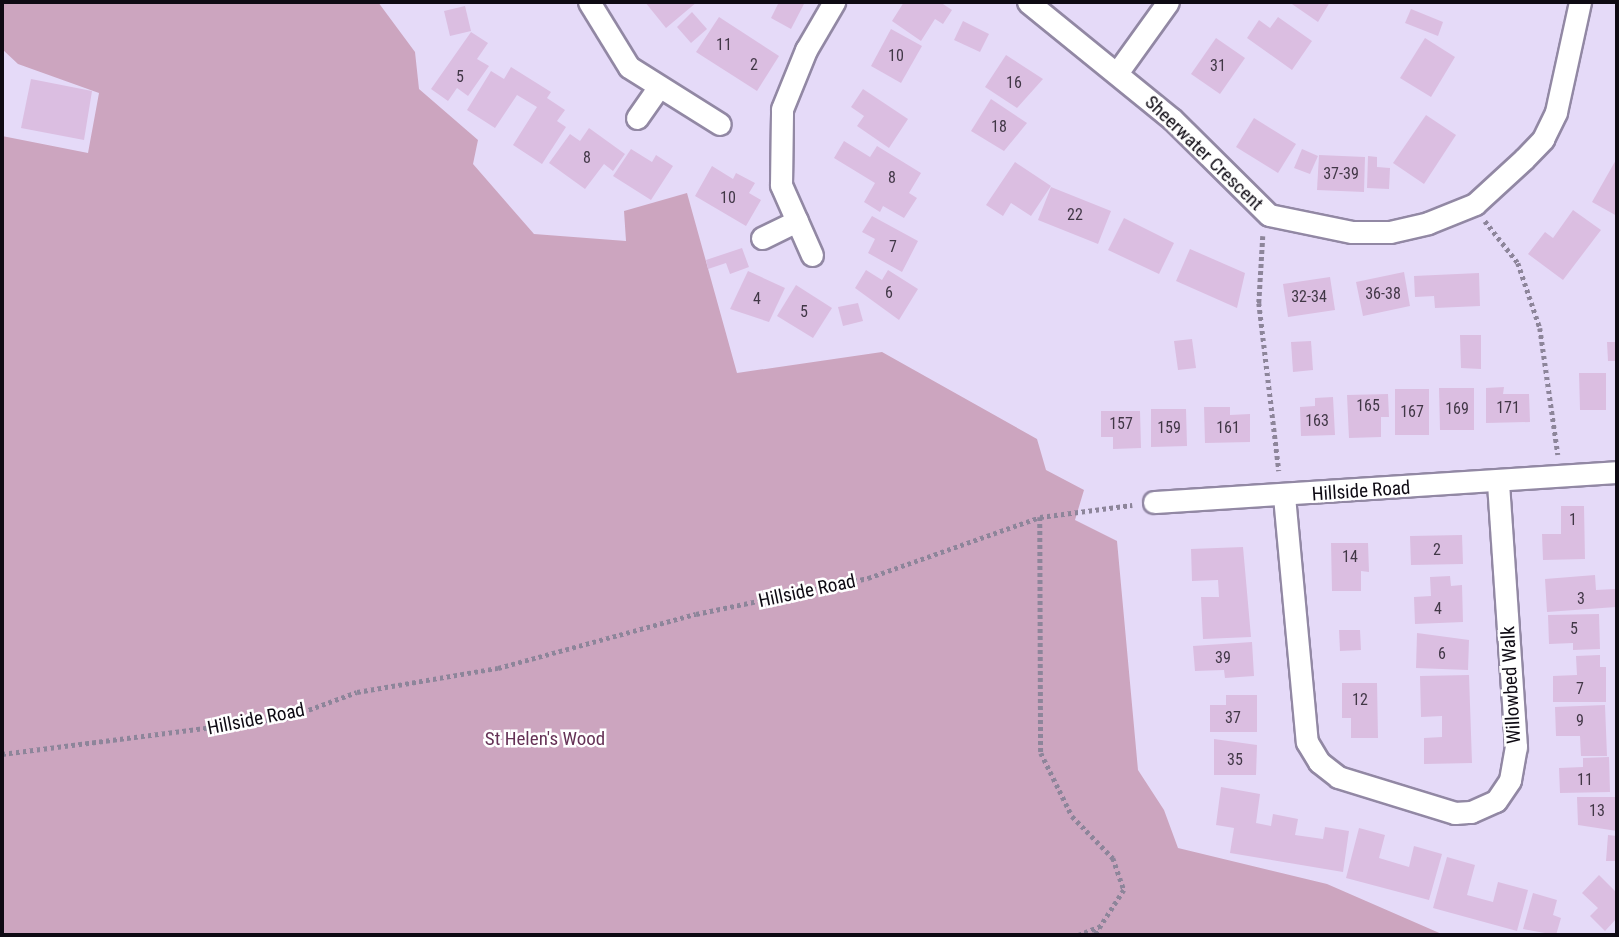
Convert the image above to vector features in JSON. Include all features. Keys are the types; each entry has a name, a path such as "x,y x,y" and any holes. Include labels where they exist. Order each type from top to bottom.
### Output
{"street":[{"path":"589,2 629,67 720,124"},
{"path":"812,255 781,185 782,109 806,50 834,2"},
{"name":"Sheerwater Crescent","path":"1028,2 1172,119 1269,215 1352,232 1390,232 1428,223 1475,204 1543,139 1556,112 1580,2"},
{"path":"1117,73 1168,2"},
{"path":"637,118 659,86"},
{"path":"762,238 797,221"},
{"name":"Hillside Road","path":"1154,502 1284,496 1617,472"},
{"name":"Willowbed Walk","path":"1284,496 1307,742 1338,778 1455,813 1471,812 1496,801 1510,780 1516,747 1498,482"}],"path":[{"path":"1475,204 1518,263 1540,328 1552,390 1560,476"},
{"path":"1269,215 1260,246 1259,303 1276,457 1284,496"},
{"name":"Hillside Road","path":"2,754 289,717 357,692 498,668 696,614 868,578 1041,517 1154,502"},
{"path":"1041,517 1041,753 1072,816 1113,858 1124,890 1099,926 1096,935"},
{"path":"1078,935 1099,926"}],"green space":[{"name":"St Helen's Wood","path":"2,2 378,2 415,52 419,89 478,140 473,164 534,234 626,241 624,211 687,193 737,373 882,352 1037,439 1046,470 1084,490 1075,520 1117,541 1138,770 1164,810 1178,848 1327,884 1444,935 2,935 2,136 88,153 99,93 18,64 2,49"}],"building":[{"path":"645,2 697,2 666,28"},
{"path":"779,2 805,2 791,29 771,18"},
{"path":"904,2 940,2 952,10 943,24 935,19 921,41 892,21"},
{"path":"1289,2 1330,2 1318,22"},
{"path":"465,6 471,31 450,36 444,11"},
{"path":"1411,9 1443,22 1438,36 1405,23"},
{"path":"692,12 707,29 691,43 677,27"},
{"path":"719,17 779,56 757,91 696,52"},
{"path":"1278,17 1312,41 1292,70 1247,38 1259,20 1270,28"},
{"path":"963,21 989,34 980,52 954,40"},
{"path":"891,29 922,46 901,83 871,66"},
{"path":"471,32 488,43 477,59 489,66 468,96 457,88 448,101 431,89"},
{"path":"1216,38 1245,58 1220,94 1191,74"},
{"path":"1425,38 1455,57 1431,97 1400,78"},
{"path":"1006,55 1043,79 1017,108 985,87"},
{"path":"511,67 551,92 547,98 565,110 557,121 566,127 542,164 513,145 537,107 517,95 495,128 467,110 491,71 504,79"},
{"path":"31,79 92,91 84,140 21,128"},
{"path":"863,89 908,119 889,148 857,126 864,116 851,107"},
{"path":"991,99 1027,123 1004,151 971,131"},
{"path":"1426,115 1456,135 1424,184 1393,163"},
{"path":"1254,118 1296,144 1278,173 1236,147"},
{"path":"589,128 625,154 613,171 604,164 585,189 549,163 570,134 580,141"},
{"path":"844,141 870,157 877,146 921,173 909,193 917,198 904,218 883,206 880,212 864,202 875,183 834,158"},
{"path":"631,149 652,162 656,155 673,166 651,200 613,176"},
{"path":"1302,149 1318,156 1310,174 1294,168"},
{"path":"1319,155 1365,157 1364,192 1317,190"},
{"path":"1368,156 1377,157 1377,167 1390,168 1389,189 1367,188"},
{"path":"1617,158 1617,216 1592,202"},
{"path":"1015,162 1051,186 1031,216 1011,203 1003,216 986,205"},
{"path":"712,166 733,179 736,173 755,183 749,193 761,200 746,226 695,196"},
{"path":"1051,187 1111,211 1098,244 1038,220"},
{"path":"1573,210 1601,230 1563,280 1528,254 1545,232 1553,238"},
{"path":"872,216 918,241 902,272 868,253 875,239 862,232"},
{"path":"1124,218 1174,243 1159,274 1108,250"},
{"path":"742,248 749,267 730,274 726,263 708,269 706,260"},
{"path":"1190,249 1245,273 1237,308 1176,281"},
{"path":"866,270 882,280 888,270 918,289 899,320 855,288"},
{"path":"748,271 785,288 769,322 730,309"},
{"path":"1404,272 1410,306 1363,316 1356,282"},
{"path":"1479,273 1480,306 1435,308 1434,296 1415,297 1414,276"},
{"path":"1330,277 1335,310 1288,317 1283,284"},
{"path":"796,285 832,308 813,338 777,316"},
{"path":"858,303 863,321 843,326 838,307"},
{"path":"1460,335 1481,335 1481,369 1461,368"},
{"path":"1192,339 1196,368 1178,370 1174,341"},
{"path":"1311,341 1313,370 1293,372 1291,342"},
{"path":"1607,342 1617,342 1617,361 1608,361"},
{"path":"1579,373 1606,373 1606,410 1580,410"},
{"path":"1504,387 1503,394 1529,394 1530,422 1486,423 1486,388"},
{"path":"1439,388 1474,388 1474,430 1440,430"},
{"path":"1395,389 1429,389 1429,435 1395,435"},
{"path":"1388,394 1389,417 1381,417 1381,437 1349,438 1347,395"},
{"path":"1333,397 1335,435 1301,436 1300,407 1315,406 1315,398"},
{"path":"1204,407 1230,407 1230,415 1250,414 1250,442 1205,443"},
{"path":"1151,409 1186,409 1187,446 1151,447"},
{"path":"1101,411 1140,411 1141,448 1113,449 1113,437 1101,437"},
{"path":"1561,506 1584,506 1585,559 1543,560 1542,534 1561,534"},
{"path":"1462,535 1463,564 1411,565 1410,536"},
{"path":"1331,543 1368,543 1369,572 1361,571 1361,591 1332,591"},
{"path":"1243,547 1251,637 1203,639 1201,597 1219,597 1218,580 1192,581 1191,549"},
{"path":"1595,575 1596,590 1615,589 1616,607 1547,612 1545,579"},
{"path":"1450,576 1451,586 1462,585 1463,622 1415,624 1414,597 1431,596 1430,577"},
{"path":"1599,614 1600,649 1573,650 1573,643 1549,644 1548,615"},
{"path":"1339,630 1360,630 1361,650 1340,651"},
{"path":"1417,633 1469,640 1468,670 1416,668"},
{"path":"1252,642 1254,676 1225,678 1224,670 1195,671 1193,646"},
{"path":"1600,655 1600,667 1606,667 1606,702 1553,702 1553,676 1577,675 1576,656"},
{"path":"1469,675 1472,763 1424,764 1424,738 1442,737 1442,716 1421,717 1420,676"},
{"path":"1342,683 1377,683 1378,738 1351,738 1351,718 1342,718"},
{"path":"1226,695 1257,695 1257,732 1210,732 1210,705 1226,705"},
{"path":"1605,705 1607,756 1581,756 1580,736 1556,736 1555,707"},
{"path":"1214,739 1257,745 1256,775 1214,775"},
{"path":"1609,757 1610,792 1560,793 1559,768 1583,767 1583,758"},
{"path":"1221,787 1260,794 1256,823 1271,826 1273,814 1298,819 1295,835 1323,839 1325,827 1349,831 1343,872 1230,853 1234,828 1216,825"},
{"path":"1577,797 1617,797 1617,831 1578,825"},
{"path":"1359,828 1385,835 1379,858 1409,867 1414,846 1442,854 1429,900 1346,878"},
{"path":"1608,835 1617,836 1617,861 1606,861"},
{"path":"1447,857 1475,865 1467,895 1493,902 1498,882 1528,890 1517,931 1433,908"},
{"path":"1599,875 1617,893 1617,918 1605,931 1590,916 1598,908 1582,893"},
{"path":"1533,893 1557,900 1553,915 1561,918 1556,935 1523,929"}]}
